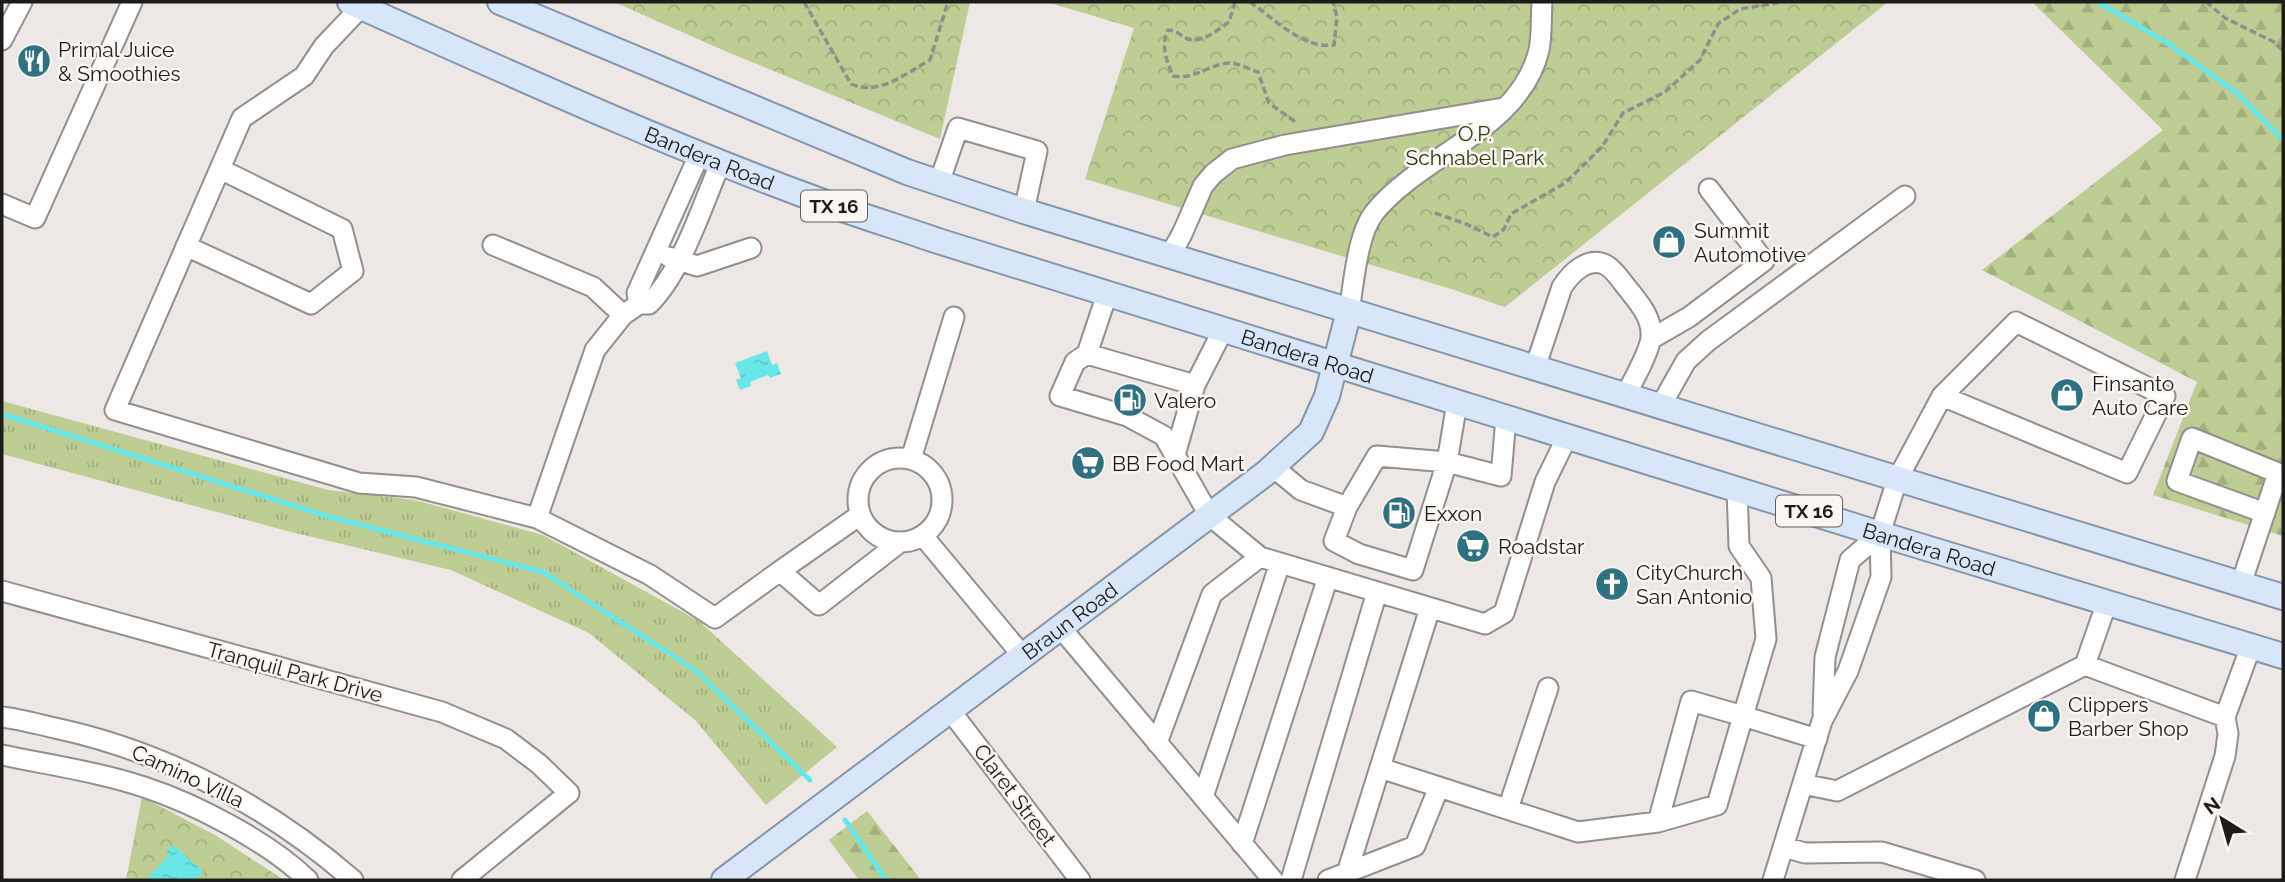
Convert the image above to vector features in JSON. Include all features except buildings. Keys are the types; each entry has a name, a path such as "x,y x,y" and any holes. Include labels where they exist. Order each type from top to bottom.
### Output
{"main road":[{"name":"TX 16","path":"500,2 907,172 1024,212 2283,597"},
{"name":"Bandera Road","path":"355,4 710,158 815,199 935,240 1880,534 2283,656"},
{"name":"Braun Road","path":"724,880 1273,467 1311,432 1327,396 1349,311"}],"street":[{"path":"2,40 22,2"},
{"path":"1349,311 1363,237 1373,214 1409,181 1490,121 1515,97 1531,72 1539,49 1542,2"},
{"path":"2,204 36,218 130,3"},
{"path":"355,4 304,76 242,118 115,410 359,484 416,487 537,518 650,575 715,618 860,514"},
{"path":"1169,257 1203,186 1232,159 1286,145 1503,108"},
{"path":"939,183 958,128 1037,151 1024,212"},
{"path":"537,518 595,349 631,309 657,252 710,158"},
{"path":"493,245 593,287 631,309 649,304 663,291 679,261 710,158"},
{"path":"186,246 311,304 354,271 342,229 220,169"},
{"path":"1651,339 1689,317 1764,261 1709,189"},
{"path":"1660,407 1686,361 1708,341 1905,196"},
{"path":"657,252 697,266 751,248"},
{"path":"1535,369 1562,287 1569,276 1583,266 1596,262 1608,265 1643,308 1650,323 1651,339 1625,396"},
{"path":"1107,293 1087,354 1074,362 1060,396 1126,416 1164,436 1209,515 1260,557 1485,624 1504,613 1545,482 1567,437"},
{"path":"911,458 954,317"},
{"path":"1773,880 1819,730 1847,671 1881,577 1880,534 1897,480 1942,396 2016,322 2165,396 2126,472 1942,396"},
{"path":"1175,455 1195,385 1223,330"},
{"path":"1087,354 1195,385"},
{"path":"1457,402 1447,462 1413,570 1359,554 1334,541 1346,507 1377,456 1447,462 1501,476 1506,418"},
{"path":"2241,584 2278,472 2192,438 2177,481 2264,513"},
{"path":"780,571 819,605 899,543 923,536 934,526 943,500 941,486 924,464 911,458 898,457 873,467 864,477 858,502 866,526 886,540 899,543"},
{"path":"1273,467 1301,490 1346,507"},
{"path":"1380,768 1578,832 1658,822 1717,805 1766,639 1761,578 1738,546 1737,489"},
{"path":"1819,730 1825,657 1850,560 1880,534"},
{"path":"923,536 1022,655"},
{"path":"1157,743 1212,594 1260,557"},
{"path":"1203,797 1280,563"},
{"path":"1242,844 1328,577"},
{"name":"Tranquil Park Drive","path":"2,591 464,720 506,738 539,764 569,793 462,880"},
{"path":"1291,880 1377,592"},
{"path":"1803,784 1837,791 2085,665 2107,602"},
{"path":"1347,873 1430,608"},
{"path":"1060,627 1273,880"},
{"path":"2185,880 2225,756 2228,734 2225,717 2251,646"},
{"path":"2085,665 2225,717"},
{"path":"1508,809 1548,688"},
{"path":"1658,822 1691,701 1743,716 1819,730"},
{"name":"Claret Street","path":"949,709 1080,880"},
{"path":"2,737 5,718"},
{"name":"Camino Villa","path":"5,718 126,746 211,783 317,849 354,880"},
{"name":"Camino Villa","path":"2,755 144,787 198,810 251,838 308,880"},
{"path":"1328,880 1415,846 1439,787"},
{"path":"1784,847 1805,853 1882,852 1975,880"}],"path":[{"path":"804,2 851,84 863,89 877,89 930,60 948,2"},
{"path":"1235,2 1229,22 1205,38 1188,39 1175,30 1168,30 1164,38 1165,56 1173,76 1186,78 1206,69 1231,63 1258,72 1269,103 1318,139"},
{"path":"1250,2 1307,41 1328,46 1334,45 1337,17 1333,2"},
{"path":"1435,213 1493,237 1504,229 1511,214 1565,183 1602,148 1623,113 1665,92 1700,60 1718,24 1740,9 1782,2"},
{"path":"2206,2 2225,18 2276,43 2283,51"}],"green space":[{"path":"614,2 970,2 940,139 725,51"},
{"name":"O.P. Schnabel Park","path":"1047,2 1888,2 1505,307 1085,179 1134,28"},
{"path":"2032,2 2283,2 2283,536 2153,495 2197,382 1982,270 2163,130"},
{"path":"2,401 328,490 415,500 543,535 699,621 837,747 766,805 695,720 589,633 451,570 287,531 2,454"},
{"path":"142,797 215,835 284,880 126,880"},
{"path":"867,811 921,880 859,880 829,840"}],"water":[{"path":"767,351 772,365 777,363 781,374 770,378 768,375 750,382 751,386 740,390 736,380 741,378 735,363"},
{"path":"173,845 203,871 196,879 191,880 146,880 169,855 166,852"}],"waterway":[{"path":"2098,2 2169,44 2237,93 2283,140"},
{"path":"2,414 330,517 543,572 695,670 810,780"},
{"path":"845,820 886,880"}],"place":[{"name":"Primal Juice & Smoothies","path":"34,61"},
{"name":"Summit Automotive","path":"1669,242"},
{"name":"Finsanto Auto Care","path":"2067,395"},
{"name":"Valero","path":"1130,400"},
{"name":"BB Food Mart","path":"1088,463"},
{"name":"Exxon","path":"1399,513"},
{"name":"Roadstar","path":"1473,546"},
{"name":"CityChurch San Antonio","path":"1612,584"},
{"name":"Clippers Barber Shop","path":"2044,716"}]}
